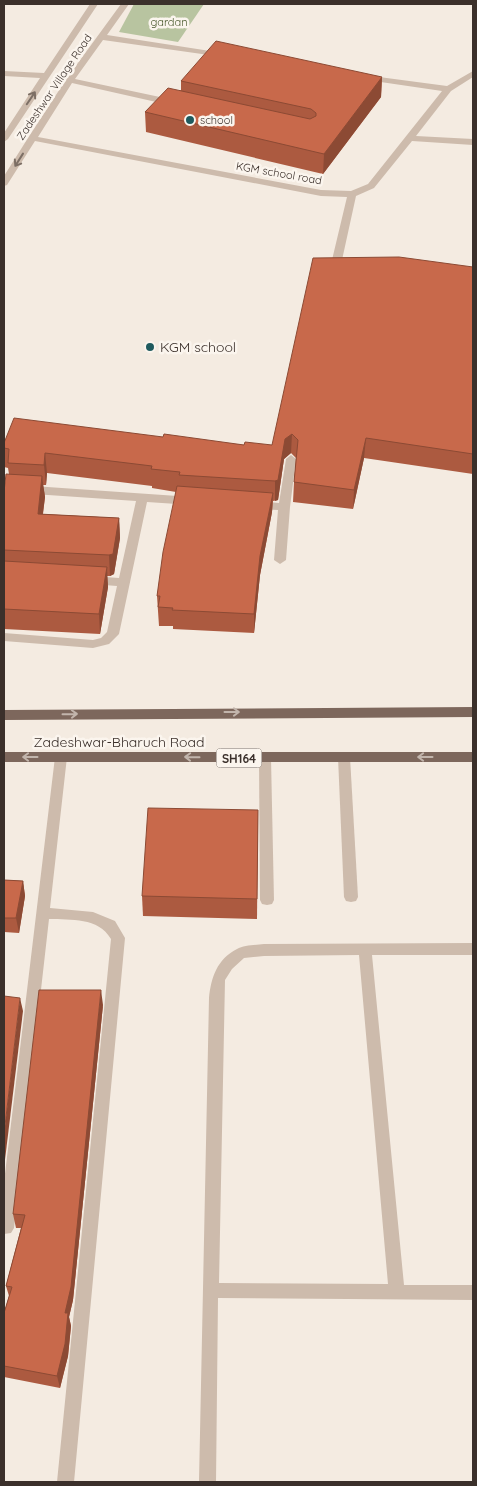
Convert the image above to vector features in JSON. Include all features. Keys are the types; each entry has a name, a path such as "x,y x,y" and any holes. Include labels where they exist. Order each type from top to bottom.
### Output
{"main road":[{"name":"Zadeshwar-Bharuch Road","path":"4,715 221,712 473,712"},
{"name":"Zadeshwar-Bharuch Road","path":"4,757 265,758 473,756"}],"street":[{"path":"4,139 94,4"},
{"name":"Zadeshwar Village Road","path":"4,183 70,80 125,4"},
{"path":"102,37 237,57"},
{"path":"4,73 45,76"},
{"name":"KGM school road","path":"32,138 321,193 352,194 371,186 448,89 473,74"},
{"path":"362,76 448,89"},
{"path":"70,80 186,106"},
{"path":"410,138 473,142"},
{"path":"337,260 352,194"},
{"path":"280,560 284,507 291,459"},
{"path":"4,488 199,501"},
{"path":"4,637 93,644 105,641 113,634 142,497"},
{"path":"246,504 284,507"},
{"path":"78,580 124,582"},
{"path":"6,1228 61,757"},
{"path":"344,757 351,897"},
{"path":"265,758 267,900"},
{"path":"43,913 88,916 110,925 118,938 66,1482"},
{"path":"207,1482 216,998 218,979 227,965 241,953 264,950 473,949"},
{"path":"365,950 397,1292"},
{"path":"210,1290 473,1293"}],"green space":[{"name":"gardan","path":"134,4 204,4 178,42 119,32"}],"building":[{"path":"216,41 382,77 324,154 145,112 168,88 310,119 316,116 316,113 311,109 181,81"},
{"path":"399,257 473,267 473,454 366,438 354,490 294,482 298,440 292,434 285,439 278,480 275,481 179,475 180,472 151,469 152,466 45,453 44,465 8,463 9,449 4,448 4,443 14,418 163,437 164,434 244,445 245,442 272,445 313,258"},
{"path":"6,474 42,476 38,514 119,518 113,554 4,550 4,492"},
{"path":"177,486 273,493 260,556 254,614 172,610 173,608 158,607 160,596 157,596 163,552"},
{"path":"4,561 107,567 99,614 4,609"},
{"path":"148,808 258,810 257,899 142,896"},
{"path":"4,880 23,881 16,918 4,918"},
{"path":"39,990 101,990 71,1287 65,1313 68,1313 65,1344 57,1376 4,1366 4,1313 12,1287 6,1286 25,1215 13,1214"},
{"path":"4,996 20,998 4,1134"}],"place":[{"name":"school","path":"190,120"},
{"name":"KGM school","path":"150,347"}]}
